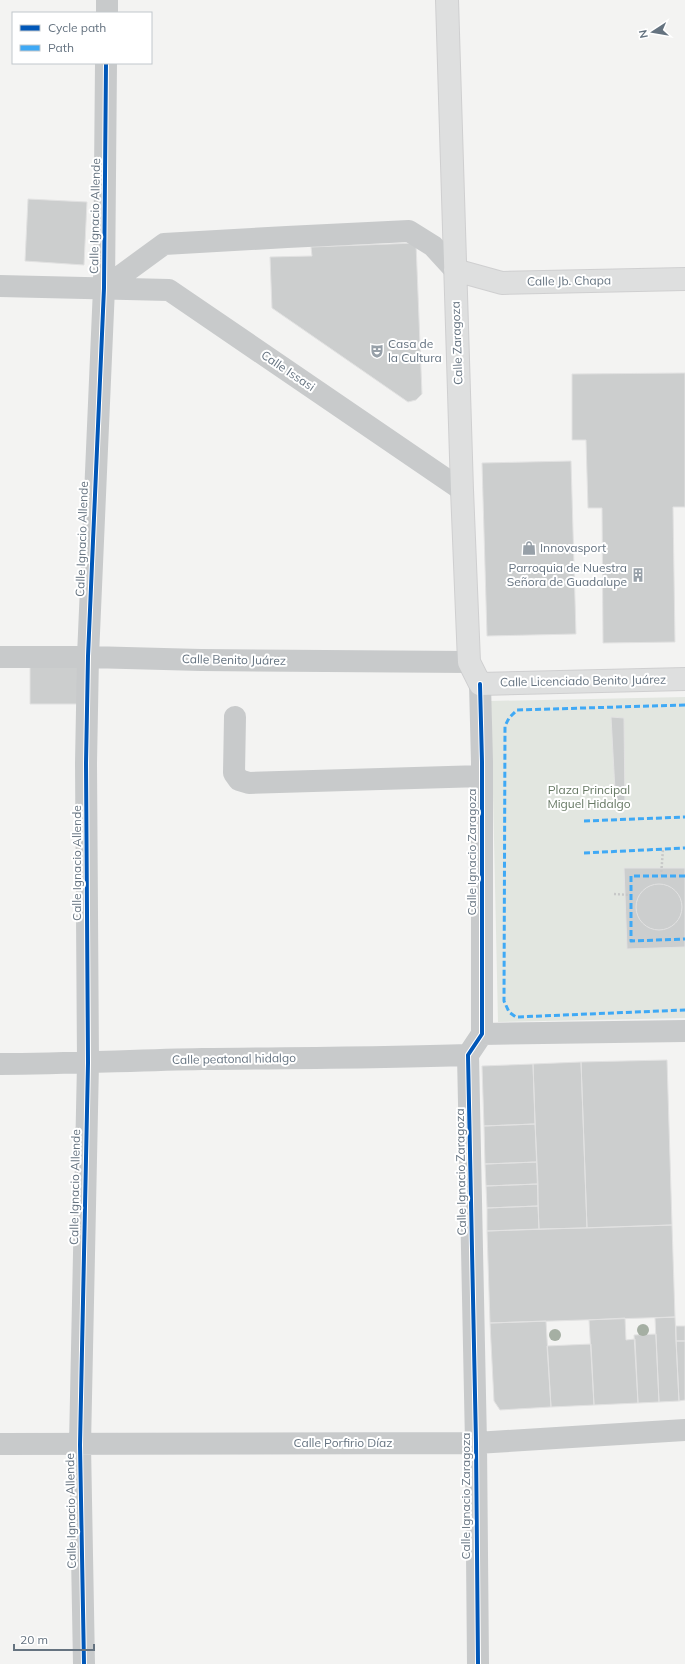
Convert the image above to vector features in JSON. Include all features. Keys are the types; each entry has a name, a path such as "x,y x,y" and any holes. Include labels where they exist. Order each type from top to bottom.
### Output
{"main road":[{"name":"Calle Zaragoza","path":"448,0 462,490 469,662 480,684"},
{"name":"Calle Jb. Chapa","path":"456,270 502,283 685,279"},
{"name":"Calle Licenciado Benito Juárez","path":"480,684 685,679"}],"street":[{"path":"107,0 107,12"},
{"name":"Calle Ignacio Allende","path":"84,1664 80,1445 88,1063 86,763 94,492 104,288 106,64"},
{"path":"104,288 164,244 287,237 409,231 433,246 456,270"},
{"name":"Calle Issasi","path":"0,286 169,290 462,490"},
{"name":"Calle Benito Juárez","path":"0,657 469,662"},
{"name":"Calle Ignacio Zaragoza","path":"480,684 482,776 482,1034"},
{"path":"235,717 234,772 239,780 249,783 482,776"},
{"path":"468,1055 482,1034 685,1031"},
{"name":"Calle peatonal hidalgo","path":"0,1064 202,1059 378,1058 468,1055"},
{"name":"Calle Ignacio Zaragoza","path":"468,1055 476,1443 478,1664"},
{"name":"Calle Porfirio Díaz","path":"0,1444 476,1443 685,1430"}],"path":[{"path":"661,876 663,849"},
{"path":"614,894 630,895"}],"green space":[{"name":"Plaza Principal Miguel Hidalgo","path":"685,697 685,1018 498,1022 491,701"}],"building":[{"path":"28,199 87,202 84,265 25,261"},
{"name":"Casa de la Cultura","path":"416,243 422,394 416,400 408,402 272,308 270,257 312,256 311,247"},
{"name":"Parroquia de Nuestra Señora de Guadalupe","path":"685,373 685,507 673,507 675,642 603,643 602,508 588,508 586,440 572,440 572,374"},
{"name":"Innovasport","path":"571,461 576,634 487,636 482,463"},
{"path":"30,664 82,664 81,704 30,704"},
{"path":"611,717 624,718 625,806 616,809"},
{"path":"624,868 685,868 685,947 627,949"},
{"path":"655,884 663,884 672,888 678,894 682,907 678,920 672,926 663,930 655,930 646,926 640,920 636,911 636,903 640,894 646,888"},
{"path":"667,1060 672,1225 587,1228 581,1062"},
{"path":"581,1062 587,1228 539,1229 533,1064"},
{"path":"533,1064 535,1124 484,1126 482,1066"},
{"path":"535,1124 537,1162 485,1164 484,1126"},
{"path":"537,1162 538,1184 486,1186 485,1164"},
{"path":"538,1184 538,1206 487,1208 486,1186"},
{"path":"538,1206 539,1229 487,1231 487,1208"},
{"path":"672,1225 675,1317 490,1323 487,1231"},
{"path":"675,1317 679,1401 659,1402 655,1318"},
{"path":"625,1318 626,1340 635,1339 638,1403 594,1405 589,1320"},
{"path":"546,1321 551,1407 500,1410 494,1401 490,1323"},
{"path":"676,1326 685,1326 685,1341 676,1341"},
{"path":"656,1334 659,1402 638,1403 634,1335"},
{"path":"676,1341 685,1341 685,1400 679,1401"},
{"path":"591,1344 594,1405 551,1407 547,1346"}],"marked path":[{"path":"685,705 517,710 509,718 505,726 504,1001 509,1012 516,1017 685,1010"},
{"path":"584,821 685,817"},
{"path":"584,853 685,848"},
{"path":"685,876 631,876 631,941 685,939"}],"cycle path":[{"path":"84,1664 80,1445 88,1063 86,763 88,656 104,288 106,64"},
{"path":"478,1664 476,1443 468,1055 482,1034 482,762 480,684"}],"place":[{"name":"Casa de la Cultura","path":"377,351"},
{"name":"Innovasport","path":"529,548"},
{"name":"Parroquia de Nuestra Señora de Guadalupe","path":"638,575"}]}
